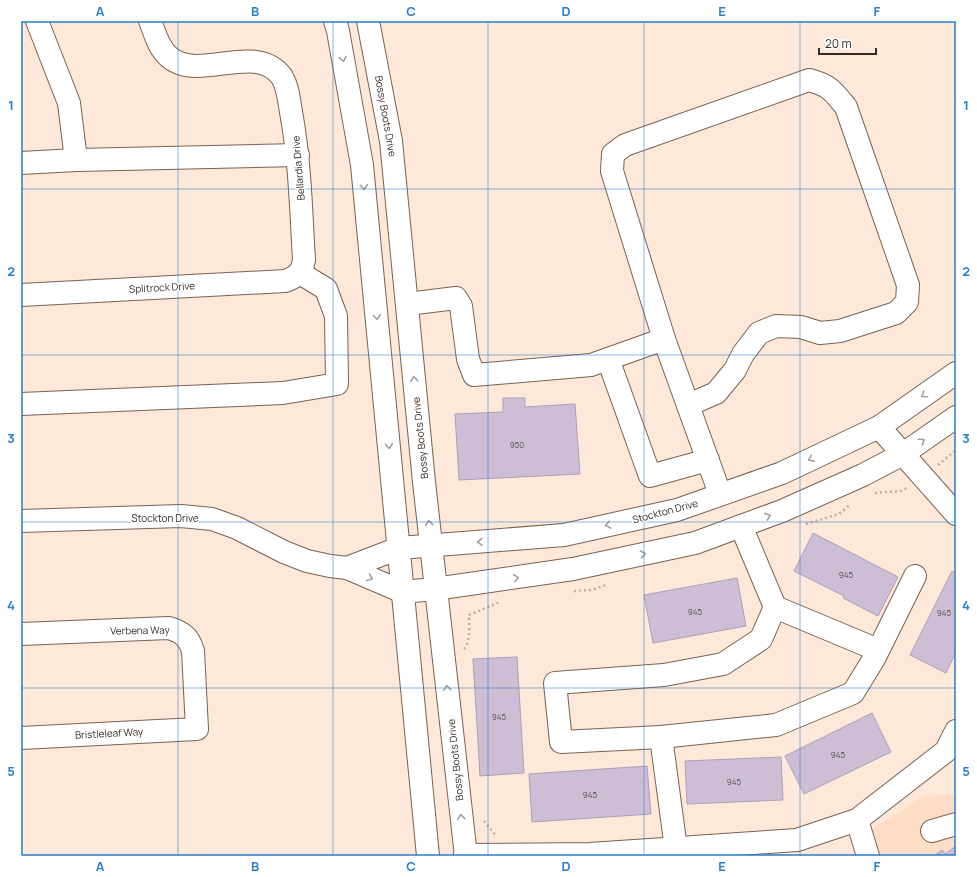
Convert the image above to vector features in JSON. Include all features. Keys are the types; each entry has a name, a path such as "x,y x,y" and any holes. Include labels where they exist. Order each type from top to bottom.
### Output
{"street":[{"path":"37,21 69,103 76,160"},
{"name":"Bellardia Drive","path":"150,21 161,48 167,56 174,61 191,66 252,61 273,69 281,77 288,90 298,155 304,260 300,273"},
{"path":"369,23 336,26 362,165 428,856"},
{"name":"Bossy Boots Drive","path":"369,23 391,141 431,545 466,856"},
{"path":"688,405 716,393 735,370 742,354 759,333 776,326 801,327 820,333 840,331 896,312 907,302 908,285 846,107 835,93 823,83 809,80 625,145 613,154 612,171 664,339 720,494"},
{"path":"21,163 76,160 298,155"},
{"path":"21,404 283,393 337,384 336,316 326,289 300,273"},
{"name":"Splitrock Drive","path":"21,295 285,281 294,278 300,273"},
{"path":"407,304 456,298 461,306 468,359 474,375 591,365 664,339"},
{"path":"608,359 650,476 708,460"},
{"name":"Stockton Drive","path":"347,568 399,548 564,535 677,510 782,473 878,427 956,373"},
{"name":"Stockton Drive","path":"21,521 181,516 212,519 237,528 284,552 307,561 347,568 403,592 436,589 573,569 695,543 782,511 850,481 903,454 956,417"},
{"path":"878,427 956,514"},
{"path":"741,526 775,607 878,650"},
{"path":"775,607 760,639 723,664 664,675 555,683 561,742 661,737 776,725 853,693 878,650 915,576"},
{"name":"Verbena Way","path":"21,634 169,628 185,634 191,642 193,650 197,729"},
{"name":"Bristleleaf Way","path":"21,738 197,729"},
{"path":"466,856 677,852 797,840 857,820 946,752 956,731"},
{"path":"661,737 677,852"},
{"path":"857,820 868,856"},
{"path":"932,831 956,824"}],"path":[{"path":"868,496 875,493 901,491 923,477 956,450"},
{"path":"805,525 839,514 854,502"},
{"path":"568,592 592,590 611,583"},
{"path":"463,651 467,646 469,615 501,601"},
{"path":"480,816 494,833 495,855"}],"shaded area":[{"path":"956,794 956,856 858,856 858,838 924,796"}],"building":[{"path":"503,398 525,398 525,407 575,404 580,474 459,480 455,414 503,412"},
{"path":"813,533 898,577 878,616 843,598 844,596 794,571"},
{"path":"952,571 956,573 956,652 946,673 910,655"},
{"path":"737,578 746,626 653,643 644,595"},
{"path":"517,657 524,773 480,776 473,659"},
{"path":"872,713 891,752 804,794 785,756"},
{"path":"781,757 783,800 687,804 685,761"},
{"path":"647,766 651,814 532,822 529,774"},
{"path":"956,846 956,856 935,855 942,850 945,854"}]}
